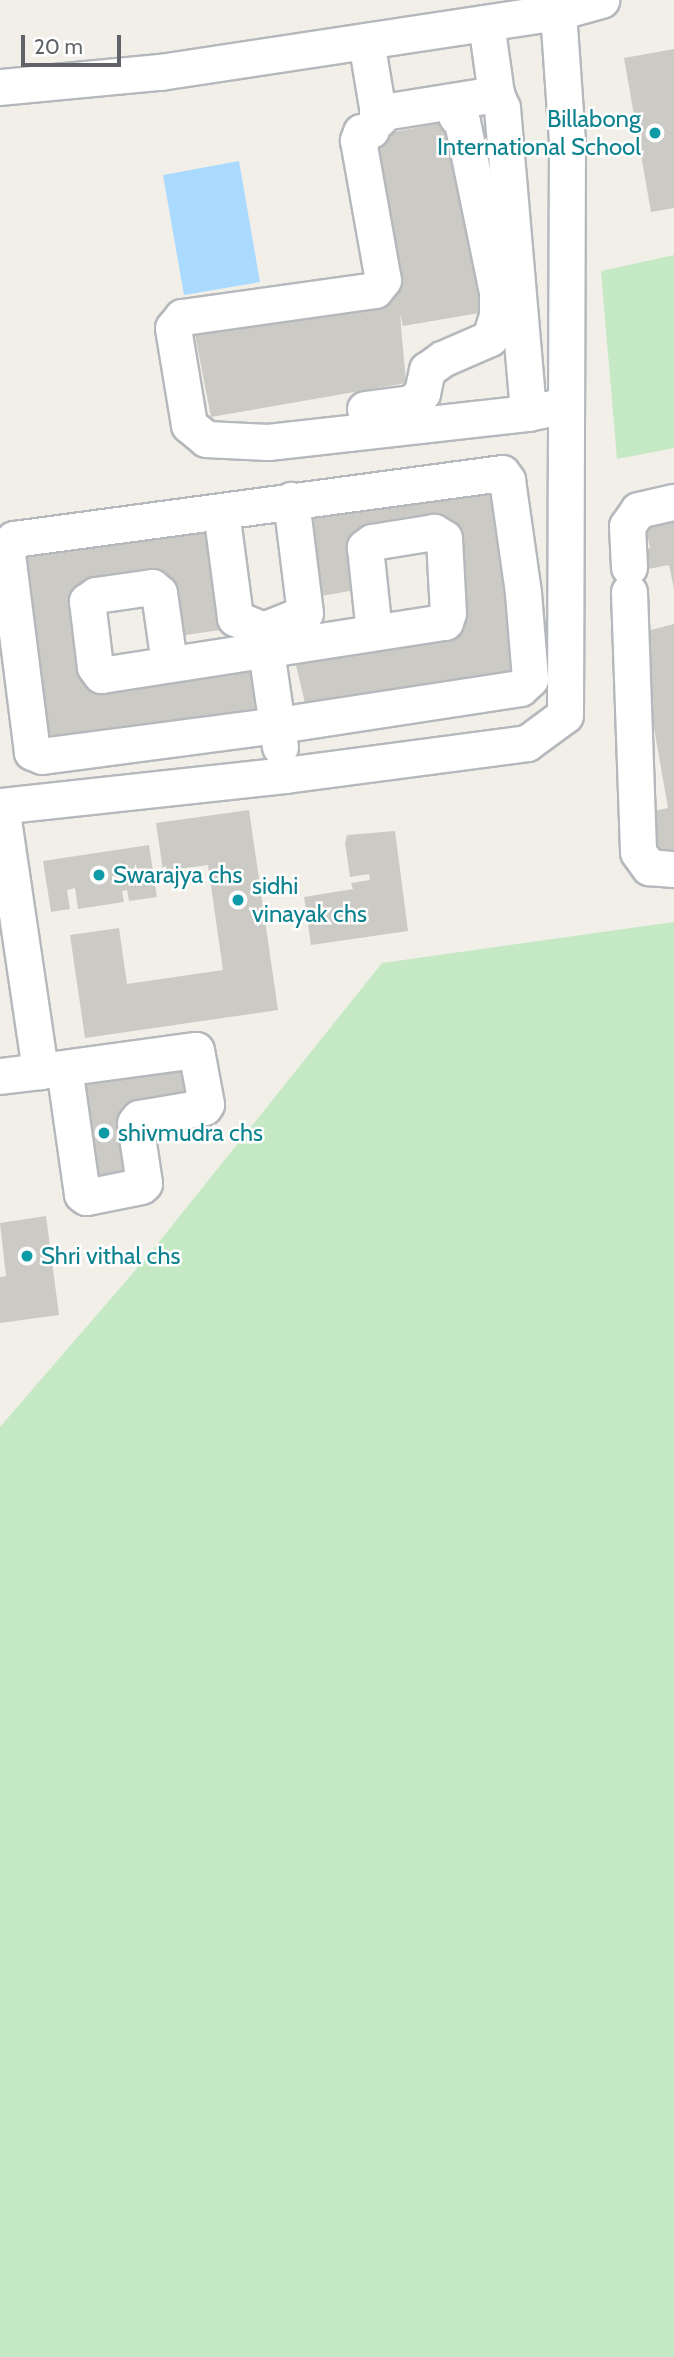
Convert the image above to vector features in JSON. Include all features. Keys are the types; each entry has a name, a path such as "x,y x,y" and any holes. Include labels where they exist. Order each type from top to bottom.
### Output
{"street":[{"path":"0,87 160,72 366,41 463,17 558,12 601,0"},
{"path":"0,1076 52,1069 196,1050 206,1104 204,1107 139,1118 135,1123 144,1183 141,1186 86,1196 82,1194 52,1069 1,806 285,775 527,743 565,716 567,141 558,12"},
{"path":"463,17 502,108 528,413"},
{"path":"366,41 376,120"},
{"path":"495,94 376,120 361,132 358,140 383,280 375,290 182,317 173,328 189,425 206,439 268,442 528,413 566,405"},
{"path":"261,424 411,403 422,393 427,370 442,359 490,338 497,315 497,292 462,122 456,116"},
{"path":"502,473 507,480 523,593 530,679 520,688 277,725 42,755 32,752 5,545 14,539 291,500 502,473"},
{"path":"265,639 305,612 291,500"},
{"path":"674,502 638,510 626,526 638,852 649,867 665,871 674,869"},
{"path":"221,511 235,618 265,639 285,775"},
{"path":"169,663 265,639 374,632"}],"green space":[{"path":"674,255 674,448 617,459 601,271"},
{"path":"674,922 674,2357 0,2357 0,1427 151,1252 382,963"}],"water":[{"path":"239,161 260,282 184,295 163,175"}],"building":[{"name":"Billabong International School","path":"674,49 674,208 651,212 624,58"},
{"path":"456,120 491,311 403,326 400,314 406,383 211,417 193,324 397,294 367,137"},
{"path":"501,479 520,679 306,707 292,649 462,625 451,524 353,538 361,589 310,598 297,506"},
{"path":"664,515 667,523 674,521 674,589 669,565 648,569 643,550 650,548 644,520"},
{"path":"210,523 227,629 172,637 163,580 74,592 87,686 253,667 259,724 43,750 15,552"},
{"path":"674,624 674,856 654,859 644,813 668,808 648,694 643,632"},
{"name":"sidhi vinayak chs","path":"249,810 278,1010 85,1038 70,935 119,928 127,984 223,970 208,865 163,871 156,823"},
{"path":"395,831 408,931 311,945 304,897 353,889 351,883 370,880 369,874 350,877 345,843 347,835"},
{"name":"Swarajya chs","path":"149,845 157,897 129,901 127,890 122,891 124,902 78,909 75,888 67,890 70,909 51,912 43,861"},
{"name":"shivmudra chs","path":"196,1053 204,1104 142,1110 138,1183 86,1192 71,1070"},
{"name":"Shri vithal chs","path":"46,1216 59,1315 0,1323 0,1277 6,1276 0,1223"}],"place":[{"name":"Billabong International School","path":"655,133"},
{"name":"Swarajya chs","path":"99,875"},
{"name":"sidhi vinayak chs","path":"238,900"},
{"name":"shivmudra chs","path":"104,1133"},
{"name":"Shri vithal chs","path":"27,1256"}]}
